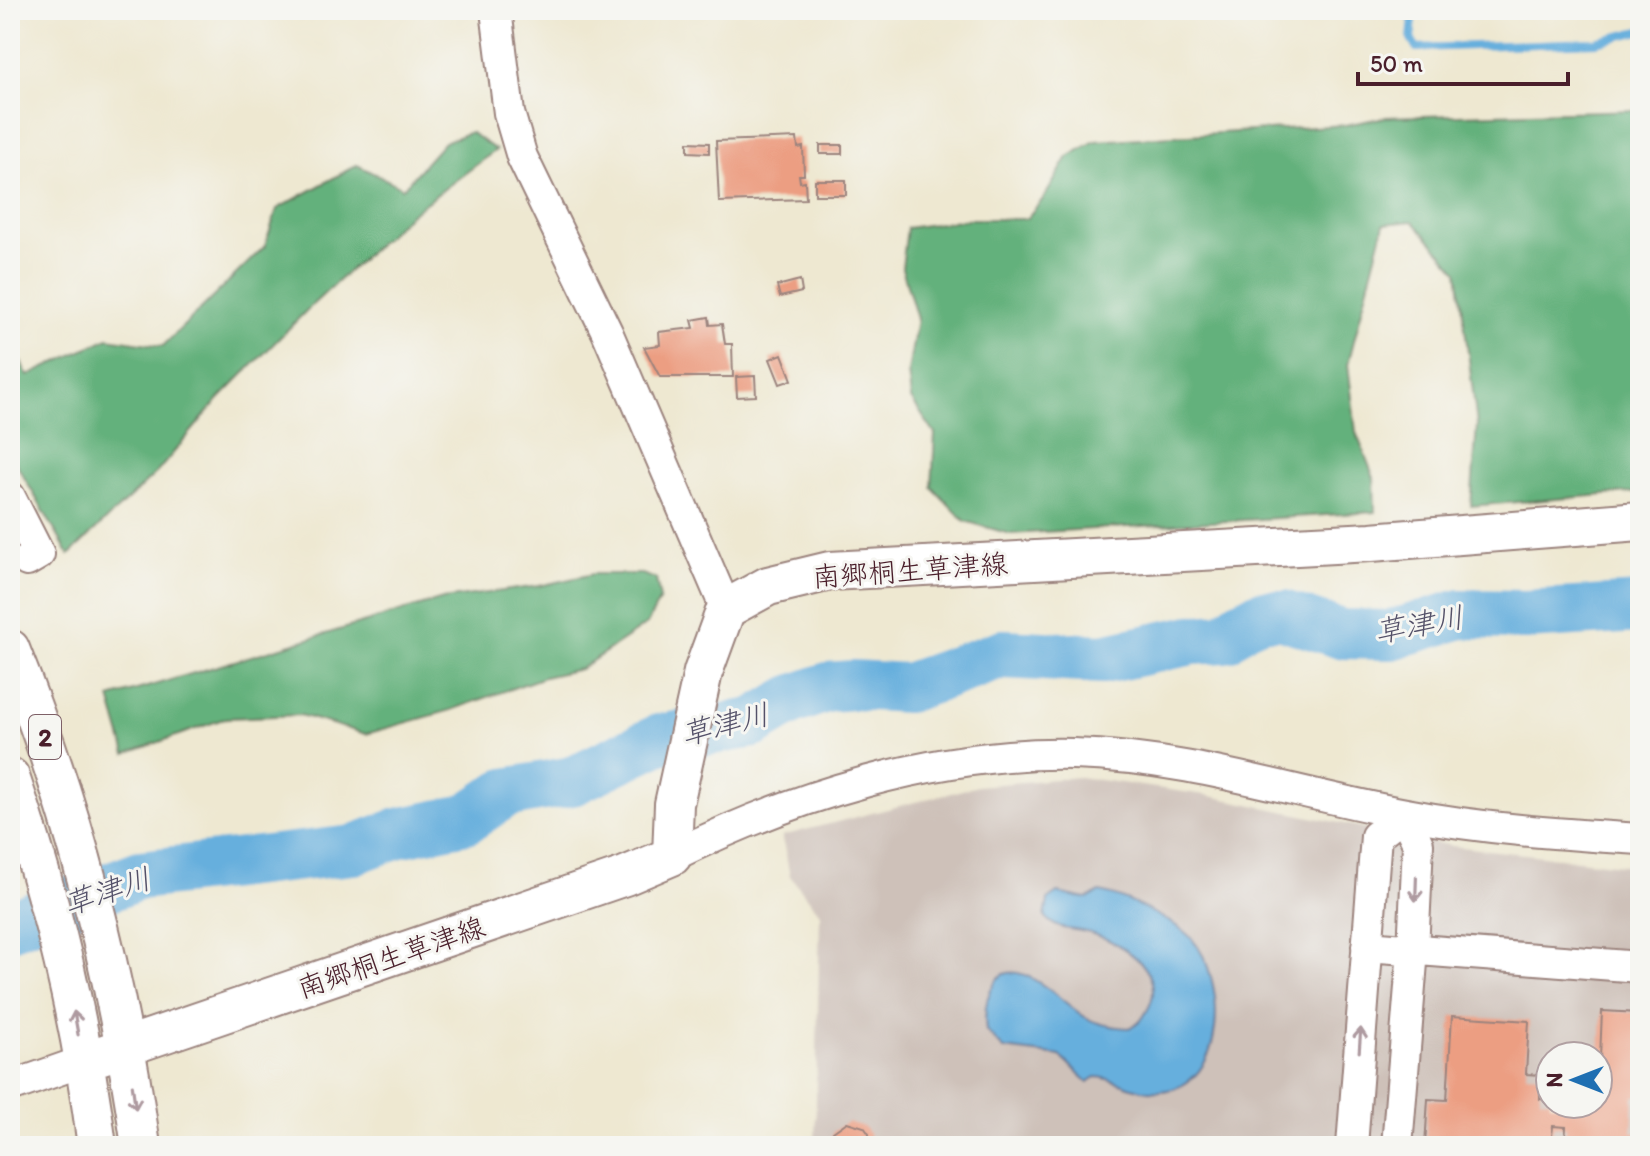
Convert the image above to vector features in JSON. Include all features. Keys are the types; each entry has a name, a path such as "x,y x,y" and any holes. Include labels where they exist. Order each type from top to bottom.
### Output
{"main road":[{"name":"南郷桐生草津線","path":"726,609 768,586 830,571 1371,542 1640,521"},
{"path":"672,856 674,804 703,672 726,609"},
{"name":"2","path":"10,649 43,731 74,827 127,1049 141,1146"},
{"name":"2","path":"10,777 32,842 69,984 97,1146"},
{"name":"南郷桐生草津線","path":"84,1061 127,1049 625,876 672,856"}],"street":[{"path":"496,10 509,113 522,157 607,332 726,609"},
{"path":"10,497 39,554 27,561"},
{"path":"672,856 714,835 843,789 963,762 1019,754 1127,757 1233,772 1404,814 1499,830 1640,839"},
{"path":"1352,1146 1376,836 1404,814"},
{"path":"1397,1146 1418,844 1404,814"},
{"path":"1367,946 1640,967"},
{"path":"10,1087 84,1061"},
{"path":"1356,1086 1401,1091"}],"shaded area":[{"path":"1079,777 1205,795 1452,846 1640,867 1640,1146 815,1146 820,913 790,876 782,836 978,786"}],"green space":[{"path":"1640,110 1640,492 1471,506 1477,425 1458,271 1413,221 1384,224 1348,364 1356,432 1374,478 1375,512 1010,534 965,521 932,487 935,434 911,399 908,372 917,319 902,268 907,228 969,219 1026,219 1044,198 1068,157 1095,141 1345,125 1386,117"},
{"path":"470,132 496,150 408,216 310,307 218,400 158,471 69,555 10,453 10,340 28,376 108,338 163,346 265,246 277,209 357,165 403,188 444,142"},
{"path":"593,574 642,574 656,579 660,599 647,624 580,669 544,677 451,710 366,734 300,715 226,718 126,754 110,698 443,599 539,586"}],"water":[{"path":"1100,892 1135,904 1175,925 1192,939 1204,957 1216,1003 1215,1028 1210,1051 1199,1070 1183,1084 1152,1091 1104,1078 1096,1077 1088,1082 1060,1056 1004,1049 986,1031 986,1006 995,982 1004,974 1015,973 1040,983 1095,1022 1128,1028 1141,1020 1153,994 1152,981 1138,960 1102,937 1060,927 1045,917 1048,900 1058,893 1087,899"}],"building":[{"path":"797,138 798,148 803,147 804,175 799,175 800,182 805,181 806,199 719,202 716,141"},
{"path":"688,142 709,143 709,153 688,152"},
{"path":"820,145 842,145 842,154 820,154"},
{"path":"815,180 846,180 846,195 815,195"},
{"path":"800,280 802,292 780,297 777,286"},
{"path":"709,317 710,325 722,324 725,344 732,344 733,377 660,377 644,347 660,345 659,332 694,328 692,320"},
{"path":"782,354 792,380 780,384 770,359"},
{"path":"755,376 756,396 737,397 736,377"},
{"path":"1602,1011 1640,1013 1640,1096 1634,1096 1632,1132 1639,1132 1638,1146 1565,1142 1566,1127 1553,1126 1551,1146 1425,1146 1428,1099 1447,1100 1452,1016 1529,1021 1526,1074 1534,1075 1534,1120 1614,1120 1614,1040 1601,1040"},
{"path":"847,1122 864,1127 869,1134 869,1146 831,1146 833,1132"}],"waterway":[{"path":"1397,10 1413,19 1411,39 1416,48 1596,42 1640,31"},
{"name":"草津川","path":"10,925 140,875 353,850 398,833 466,819 505,793 572,781 659,739 753,723 792,700 828,687 907,688 1003,654 1103,659 1192,640 1225,638 1242,624 1262,615 1283,615 1341,634 1391,635 1461,614 1526,615 1640,608"}]}
